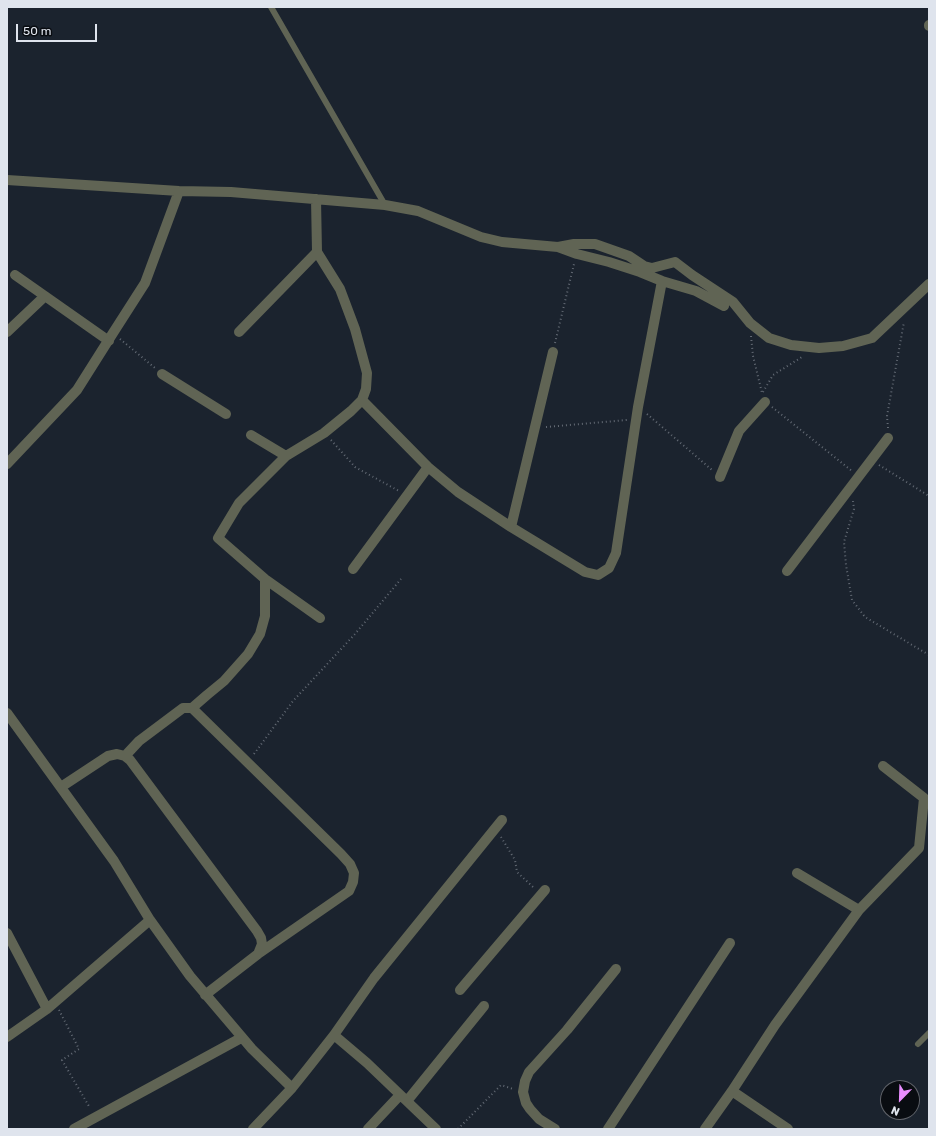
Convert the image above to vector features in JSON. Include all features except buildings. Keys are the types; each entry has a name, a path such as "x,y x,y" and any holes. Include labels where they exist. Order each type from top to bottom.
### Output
{"street":[{"path":"7,180 179,191 231,192 330,199 385,205 418,212 481,237 502,242 558,247 577,254 642,269 675,262 732,302 750,323 769,338 791,345 819,348 843,346 872,338 929,284"},
{"path":"7,464 78,390 145,283 179,191"},
{"path":"316,199 317,252 340,289 355,329 367,373 366,389 362,400 351,411 324,432 286,456 238,503 218,538 264,579 320,618"},
{"path":"558,247 574,244 595,244 629,256 642,269 662,281 696,291 724,306"},
{"path":"239,332 317,252"},
{"path":"15,275 45,296 111,337"},
{"path":"362,400 428,467 458,492 585,572 598,575 609,568 616,553 638,407 662,281"},
{"path":"7,332 45,296"},
{"path":"512,527 553,352"},
{"path":"162,374 226,414"},
{"path":"720,477 739,431 764,398"},
{"path":"252,435 286,456"},
{"path":"788,571 888,438"},
{"path":"354,569 428,467"},
{"path":"125,756 139,741 183,708 192,708 224,681 248,654 260,634 264,616 264,579"},
{"path":"192,708 341,854 350,864 354,873 353,882 349,891 258,954 205,995"},
{"path":"7,713 114,861 150,920 181,964 242,1038 266,1064 292,1088"},
{"path":"61,787 108,756 117,754 125,756 258,931 262,944 258,954"},
{"path":"705,1129 732,1092 775,1024 860,910 920,848 924,798 883,766"},
{"path":"254,1129 292,1088 334,1035 374,978 502,820"},
{"path":"797,873 860,910"},
{"path":"460,990 543,892"},
{"path":"7,1037 47,1009 150,920"},
{"path":"7,933 9,943 47,1009"},
{"path":"608,1129 730,943"},
{"path":"555,1129 533,1114 526,1103 524,1092 525,1081 529,1072 567,1030 616,969"},
{"path":"368,1129 404,1098 484,1006"},
{"path":"334,1035 367,1063 436,1129"},
{"path":"74,1129 242,1038"},
{"path":"732,1092 788,1129"}],"lane":[{"path":"271,7 385,205"},
{"path":"918,1044 929,1033"}],"path":[{"path":"553,352 577,254"},
{"path":"888,438 888,416 906,307"},
{"path":"750,323 753,356 764,398 859,476"},
{"path":"111,337 162,374"},
{"path":"764,398 773,374 795,360 819,348"},
{"path":"638,407 720,477"},
{"path":"535,428 636,419"},
{"path":"324,432 355,467 407,496"},
{"path":"871,460 929,496"},
{"path":"852,486 854,509 844,542 852,600 865,617 929,655"},
{"path":"247,763 293,701 355,634 401,579"},
{"path":"496,828 515,860 517,872 543,892"},
{"path":"55,1002 79,1050 62,1060 95,1117"},
{"path":"458,1129 501,1085 524,1092"}]}
